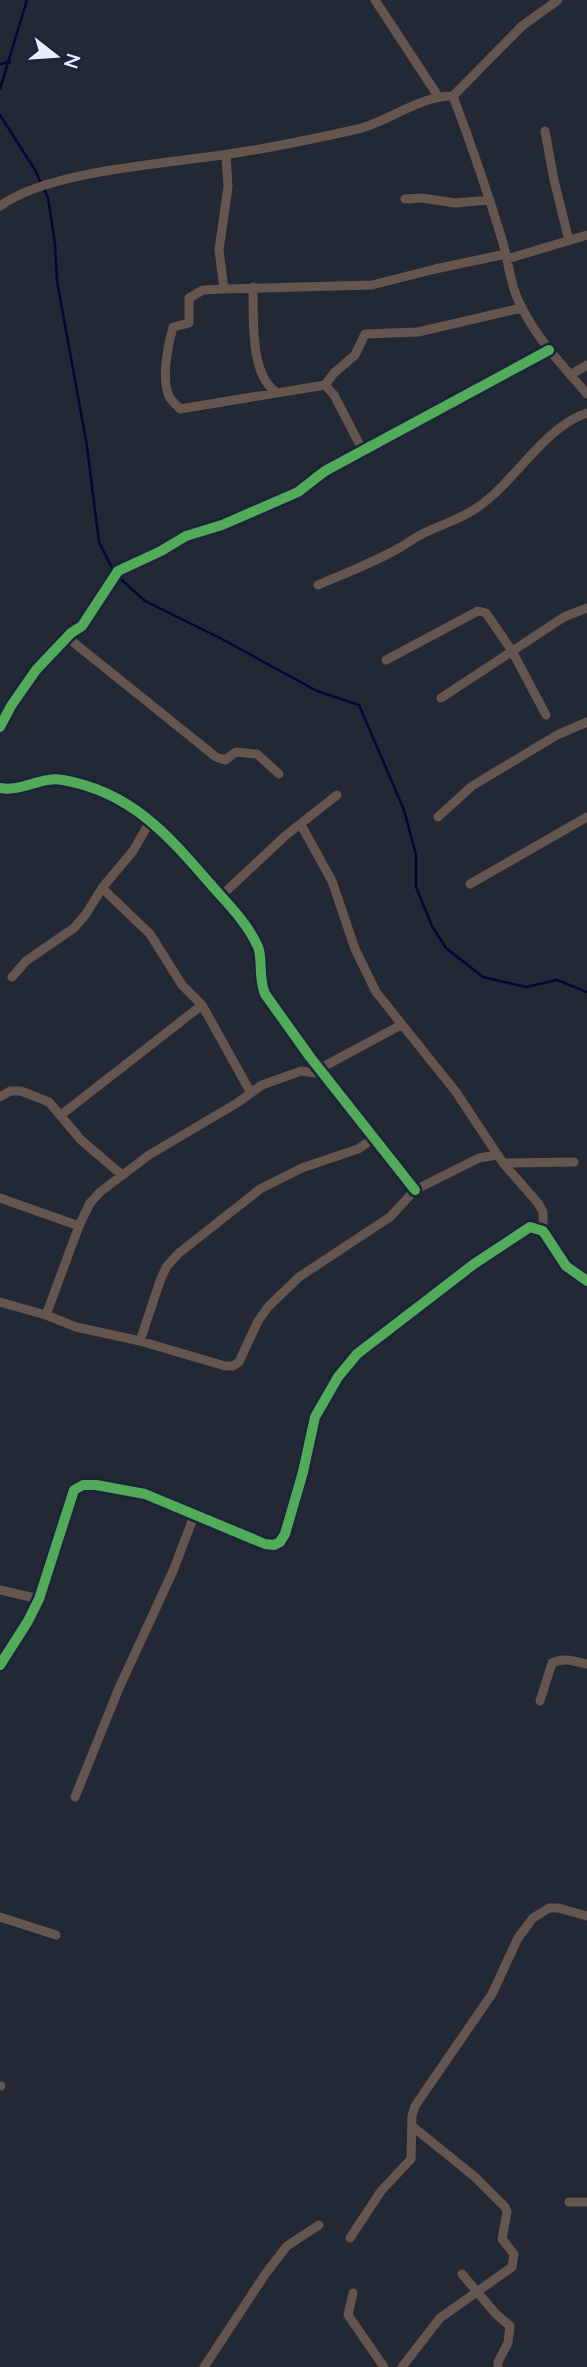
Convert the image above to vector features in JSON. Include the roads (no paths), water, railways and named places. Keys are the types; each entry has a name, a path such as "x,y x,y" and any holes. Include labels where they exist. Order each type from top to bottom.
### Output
{"street":[{"path":"375,0 438,96"},
{"path":"0,206 23,193 54,183 118,170 226,155 361,128 438,96 453,96 522,26 558,0"},
{"path":"453,96 490,200 507,256 512,287 521,308 549,350 587,394"},
{"path":"545,131 569,241"},
{"path":"224,289 219,250 228,187 226,155"},
{"path":"405,199 422,198 455,203 490,200"},
{"path":"521,308 418,331 365,334 355,355 334,373 325,385 180,409 169,396 166,373 173,327 189,323 189,298 203,290 372,285 435,269 507,256 587,235"},
{"path":"254,287 254,345 263,379 276,392"},
{"path":"0,727 36,670 82,626 111,580 125,566 161,551 195,532 222,524 298,492 326,471 549,350"},
{"path":"570,375 587,365"},
{"path":"325,385 334,395 363,451"},
{"path":"318,585 401,547 436,527 459,520 481,506 562,427 587,413"},
{"path":"441,698 564,617 587,608"},
{"path":"386,660 478,611 486,613 512,651 547,715"},
{"path":"68,638 216,757 225,760 236,752 257,754 279,774"},
{"path":"438,817 472,786 548,740 587,722"},
{"path":"0,788 16,788 53,779 95,787 161,828 237,914 260,952 261,984 265,994 321,1072 415,1190"},
{"path":"221,896 285,836 337,795"},
{"path":"470,884 587,817"},
{"path":"12,977 33,955 74,928 102,888 133,851 151,820"},
{"path":"301,825 332,881 355,949 376,992 456,1092 500,1159 538,1203 543,1212 543,1231 566,1266 587,1281"},
{"path":"102,888 150,934 182,985 202,1005 251,1093"},
{"path":"61,1115 202,1005"},
{"path":"46,1315 79,1226 90,1203 100,1192 149,1154 262,1085 301,1071 321,1072 401,1025"},
{"path":"301,1071 310,1057"},
{"path":"0,1097 10,1091 21,1091 49,1102 81,1140 122,1175"},
{"path":"140,1341 161,1278 167,1266 179,1253 260,1189 302,1168 358,1149 374,1139"},
{"path":"0,1302 76,1327 233,1366 239,1362 258,1321 282,1293 299,1277 390,1217 415,1190 479,1158 574,1162"},
{"path":"0,1198 79,1226"},
{"path":"0,1665 39,1599 74,1490 83,1485 96,1485 145,1494 265,1544 274,1545 280,1542 303,1472 315,1417 338,1377 357,1354 474,1264 524,1230 530,1227 543,1231"},
{"path":"75,1797 119,1688 173,1571 194,1516"},
{"path":"0,1590 39,1599"},
{"path":"540,1701 552,1663 566,1660 587,1664"},
{"path":"350,2238 381,2190 411,2159 415,2106 492,1994 518,1938 533,1918 549,1908 587,1916"},
{"path":"0,1917 56,1935"},
{"path":"402,2367 440,2318 512,2267 514,2254 502,2239 507,2212 505,2207 475,2176 412,2126"},
{"path":"569,2202 587,2202"},
{"path":"204,2367 258,2284 287,2246 319,2225"},
{"path":"462,2274 510,2326 508,2343 498,2367"},
{"path":"352,2293 348,2315 384,2367"}],"waterway":[{"path":"0,89 27,0"},
{"path":"0,64 10,62"},
{"path":"0,115 41,183"},
{"path":"44,189 48,198 57,281 87,446 99,542 115,574 145,601 317,691 359,705 404,810 416,855 416,887 432,926 446,948 483,977 526,987 557,980 587,992"}]}
